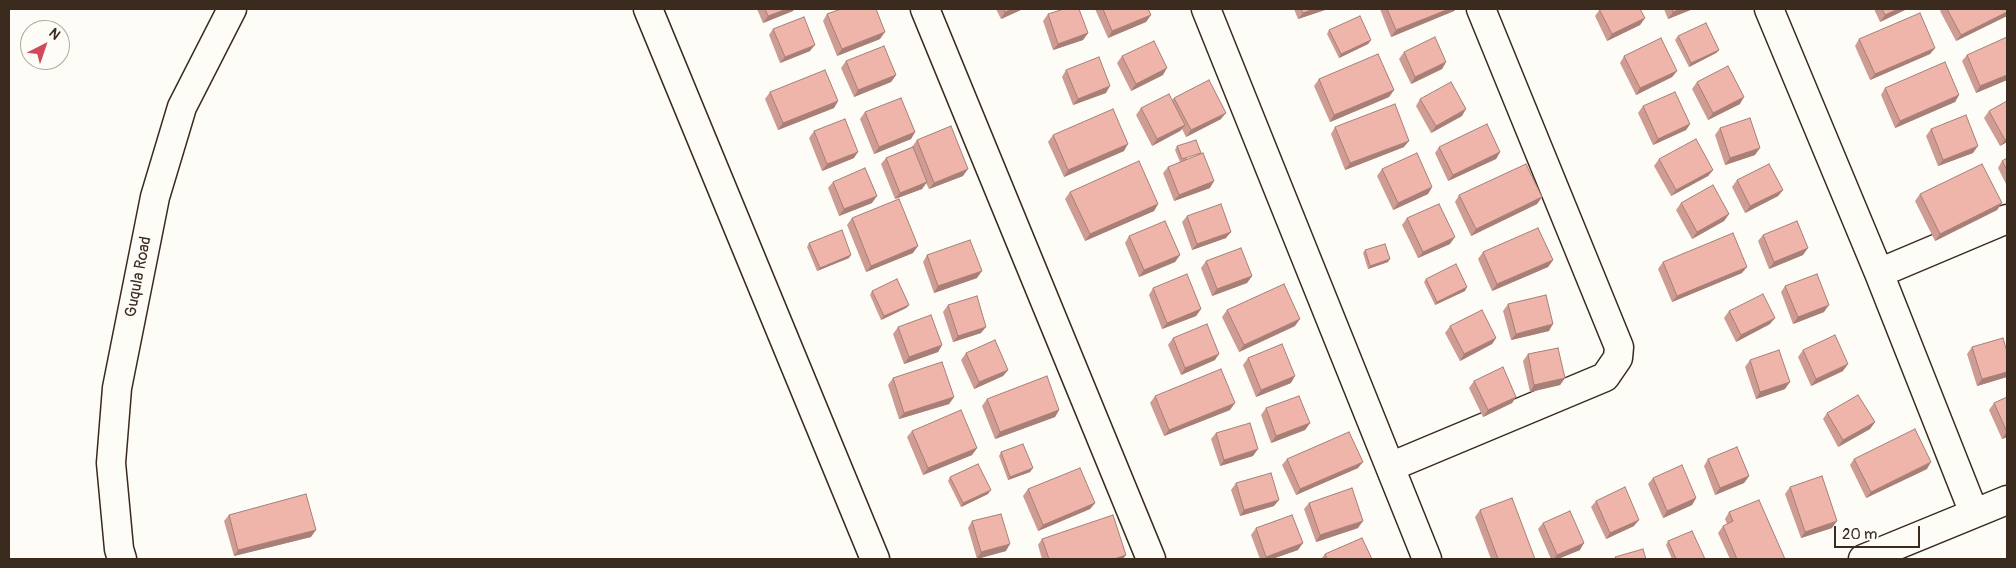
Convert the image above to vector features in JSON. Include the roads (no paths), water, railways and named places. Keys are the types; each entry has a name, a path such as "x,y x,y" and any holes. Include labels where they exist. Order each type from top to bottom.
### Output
{"street":[{"name":"Guqula Road","path":"122,559 119,549 111,464 117,388 155,197 182,107 232,9"},
{"path":"648,9 875,559"},
{"path":"925,9 1151,559"},
{"path":"1206,9 1427,559"},
{"path":"1390,466 1605,377 1618,358 1619,347 1481,9"},
{"path":"1769,9 1879,273 1974,513"},
{"path":"1879,273 2007,219"},
{"path":"1863,559 2007,500"}]}
